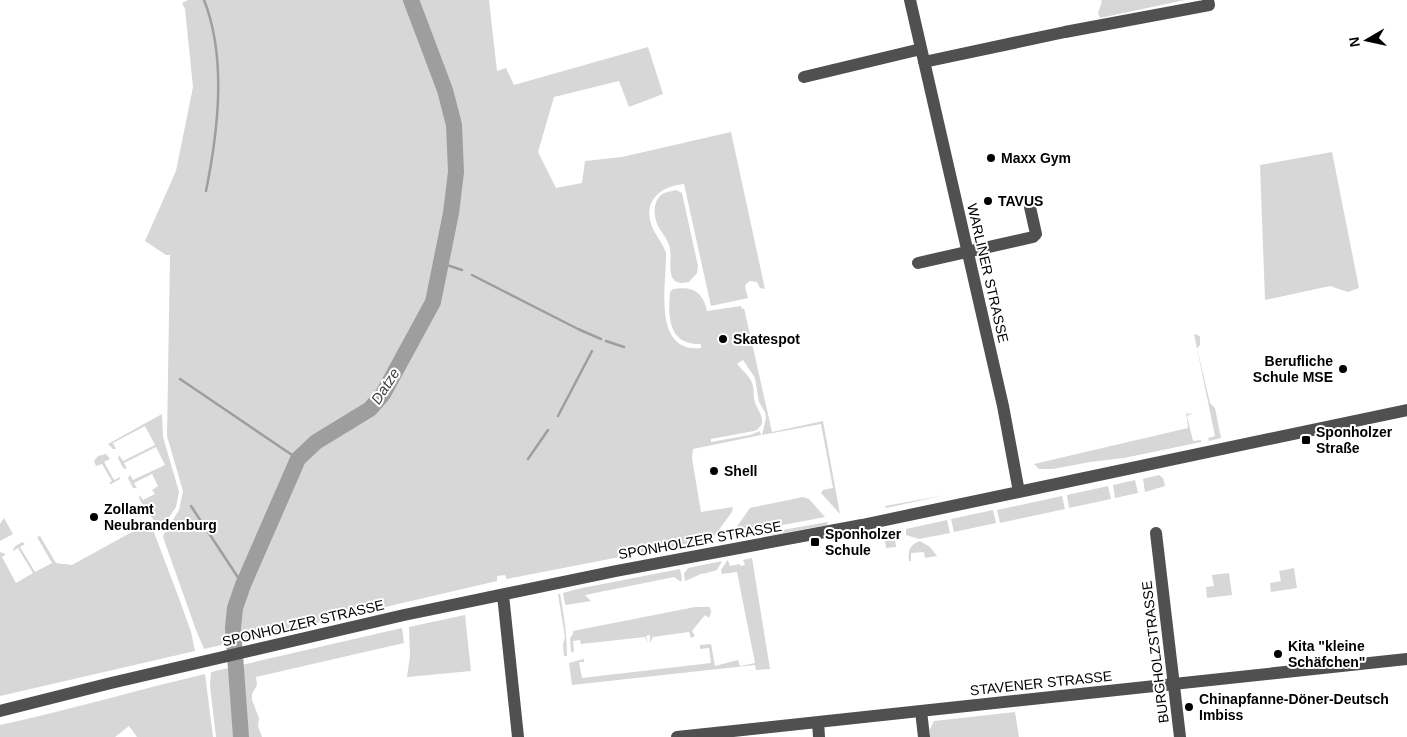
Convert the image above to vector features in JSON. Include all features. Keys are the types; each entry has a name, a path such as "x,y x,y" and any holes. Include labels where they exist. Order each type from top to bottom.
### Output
{"street":[{"name":"WARLINER STRASSE","path":"910,0 1003,406 1019,492"},
{"path":"924,62 1065,32 1210,5 1208,0"},
{"path":"804,77 921,49"},
{"path":"918,263 1033,237 1036,234 1030,207"},
{"name":"SPONHOLZER STRASSE","path":"0,711 404,615 634,567 862,525 1407,410"},
{"name":"BURGHOLZSTRASSE","path":"1156,533 1180,737"},
{"path":"504,595 518,737"},
{"name":"STAVENER STRASSE","path":"677,737 1407,658"},
{"path":"921,711 924,737"},
{"path":"818,722 819,737"}],"shaded area":[{"path":"188,0 489,0 497,71 506,68 514,85 648,47 663,94 629,107 619,81 554,97 538,152 556,188 582,183 585,161 622,157 731,132 765,289 760,288 757,282 750,281 745,287 748,298 711,306 684,184 667,188 655,197 649,211 653,229 666,253 664,297 668,328 675,339 685,347 701,348 701,344 682,340 672,328 669,301 670,292 673,289 686,288 696,292 703,299 707,311 741,306 742,309 744,308 772,432 823,421 840,514 821,493 823,490 833,488 821,424 762,435 766,418 765,412 759,402 755,378 743,360 737,364 752,383 754,400 761,415 762,424 757,430 711,439 711,442 750,435 760,431 761,435 693,449 692,458 701,512 733,507 732,512 712,539 507,579 505,575 497,576 497,581 204,649 163,537 179,510 183,491 167,436 170,255 166,255 145,241 176,171 193,87 185,9 182,3"},
{"path":"1100,0 1185,0 1100,18 1098,13 1102,1"},
{"path":"1332,152 1359,288 1348,292 1330,286 1265,300 1260,165"},
{"path":"676,190 682,193 698,266 697,273 689,282 683,283 674,280 672,276 669,245 657,224 655,214 657,200 660,196"},
{"path":"1194,334 1200,336 1200,345 1197,348 1210,403 1215,408 1221,438 1209,441 1208,438 1215,436"},
{"path":"1186,411 1187,414 1193,413 1187,416 1193,441 1201,440 1201,442 1124,458 1053,469 1039,469 1034,464 1188,428"},
{"path":"162,414 163,437 179,492 176,507 161,529 139,498 140,495 143,500 155,494 152,490 158,486 152,474 134,483 137,488 133,488 128,478 130,475 133,480 165,465 156,447 124,463 127,469 123,468 118,458 119,455 123,461 155,445 145,426 113,443 116,449 113,449 108,444"},
{"path":"106,454 110,459 104,462 114,480 120,477 120,479 111,484 109,483 112,481 102,464 96,466 94,461 98,456"},
{"path":"1159,475 1163,478 1165,486 1145,492 1143,479"},
{"path":"1135,480 1138,493 1115,498 1113,485"},
{"path":"1108,486 1111,499 1069,508 1067,495"},
{"path":"946,495 886,508 885,506"},
{"path":"1062,496 1065,509 1000,523 997,510"},
{"path":"803,497 809,499 825,517 731,535 750,508"},
{"path":"993,510 996,523 954,532 951,519"},
{"path":"4,518 13,534 0,541 0,524"},
{"path":"947,520 950,533 919,539 906,535 906,529"},
{"path":"150,522 191,632 195,651 0,696 0,552 6,554 2,557 16,583 33,573 18,548 13,551 14,547 22,542 25,544 20,547 35,572 52,563 37,537 40,536 56,563 72,565"},
{"path":"828,522 827,525 772,535 771,532"},
{"path":"894,531 896,547 886,548 884,533"},
{"path":"920,541 930,547 937,556 925,558 924,552 911,553 911,561 909,561 910,549"},
{"path":"752,558 770,669 756,670 755,665 572,685 569,663 584,659 584,662 579,662 582,678 711,663 709,648 700,649 700,645 711,644 715,666 738,660 740,666 755,663 737,572 722,574 721,570 728,560 730,566 740,564 740,566 745,565 743,560"},
{"path":"722,561 717,570 703,573 685,581 684,574 688,568"},
{"path":"1294,568 1297,588 1271,592 1270,583 1281,581 1279,571"},
{"path":"680,569 681,582 674,577 585,595 591,601 565,604 563,593"},
{"path":"1229,573 1232,595 1207,598 1206,587 1214,586 1212,575"},
{"path":"558,594 560,594 564,617 567,656 564,656 563,645 565,637"},
{"path":"695,607 710,607 711,612 709,618 705,615 692,631 695,636 691,638 689,632 653,637 650,643 650,635 646,636 648,643 645,637 581,644 580,640 573,641 574,651 572,653 571,651 570,638 573,631"},
{"path":"465,615 471,671 407,677 410,656 409,627"},
{"path":"402,628 404,643 256,677 257,685 252,694 252,700 259,718 258,726 262,737 216,737 210,686 211,672"},
{"path":"205,674 213,737 137,737 129,726 115,737 0,737 0,725"},
{"path":"1015,712 1019,737 930,737 930,729 934,721"}],"waterway":[{"path":"204,0 216,46 218,70 217,120 206,191"},
{"name":"Datze","path":"241,737 233,628 235,608 243,585 298,459 316,442 370,409 383,394 433,302 451,213 456,172 454,125 445,90 411,0"},
{"path":"441,263 462,270"},
{"path":"472,275 601,339"},
{"path":"606,341 624,347"},
{"path":"558,416 592,351"},
{"path":"180,379 298,459"},
{"path":"528,459 548,430"},
{"path":"191,506 243,585"}],"place":[{"name":"Maxx Gym","path":"991,158"},
{"name":"TAVUS","path":"988,201"},
{"name":"Skatespot","path":"723,339"},
{"name":"Berufliche Schule MSE","path":"1343,369"},
{"name":"Sponholzer Straße","path":"1306,440"},
{"name":"Shell","path":"714,471"},
{"name":"Zollamt Neubrandenburg","path":"94,517"},
{"name":"Sponholzer Schule","path":"815,542"},
{"name":"Kita \"kleine Schäfchen\"","path":"1278,654"},
{"name":"Chinapfanne-Döner-Deutsch Imbiss","path":"1189,707"}]}
